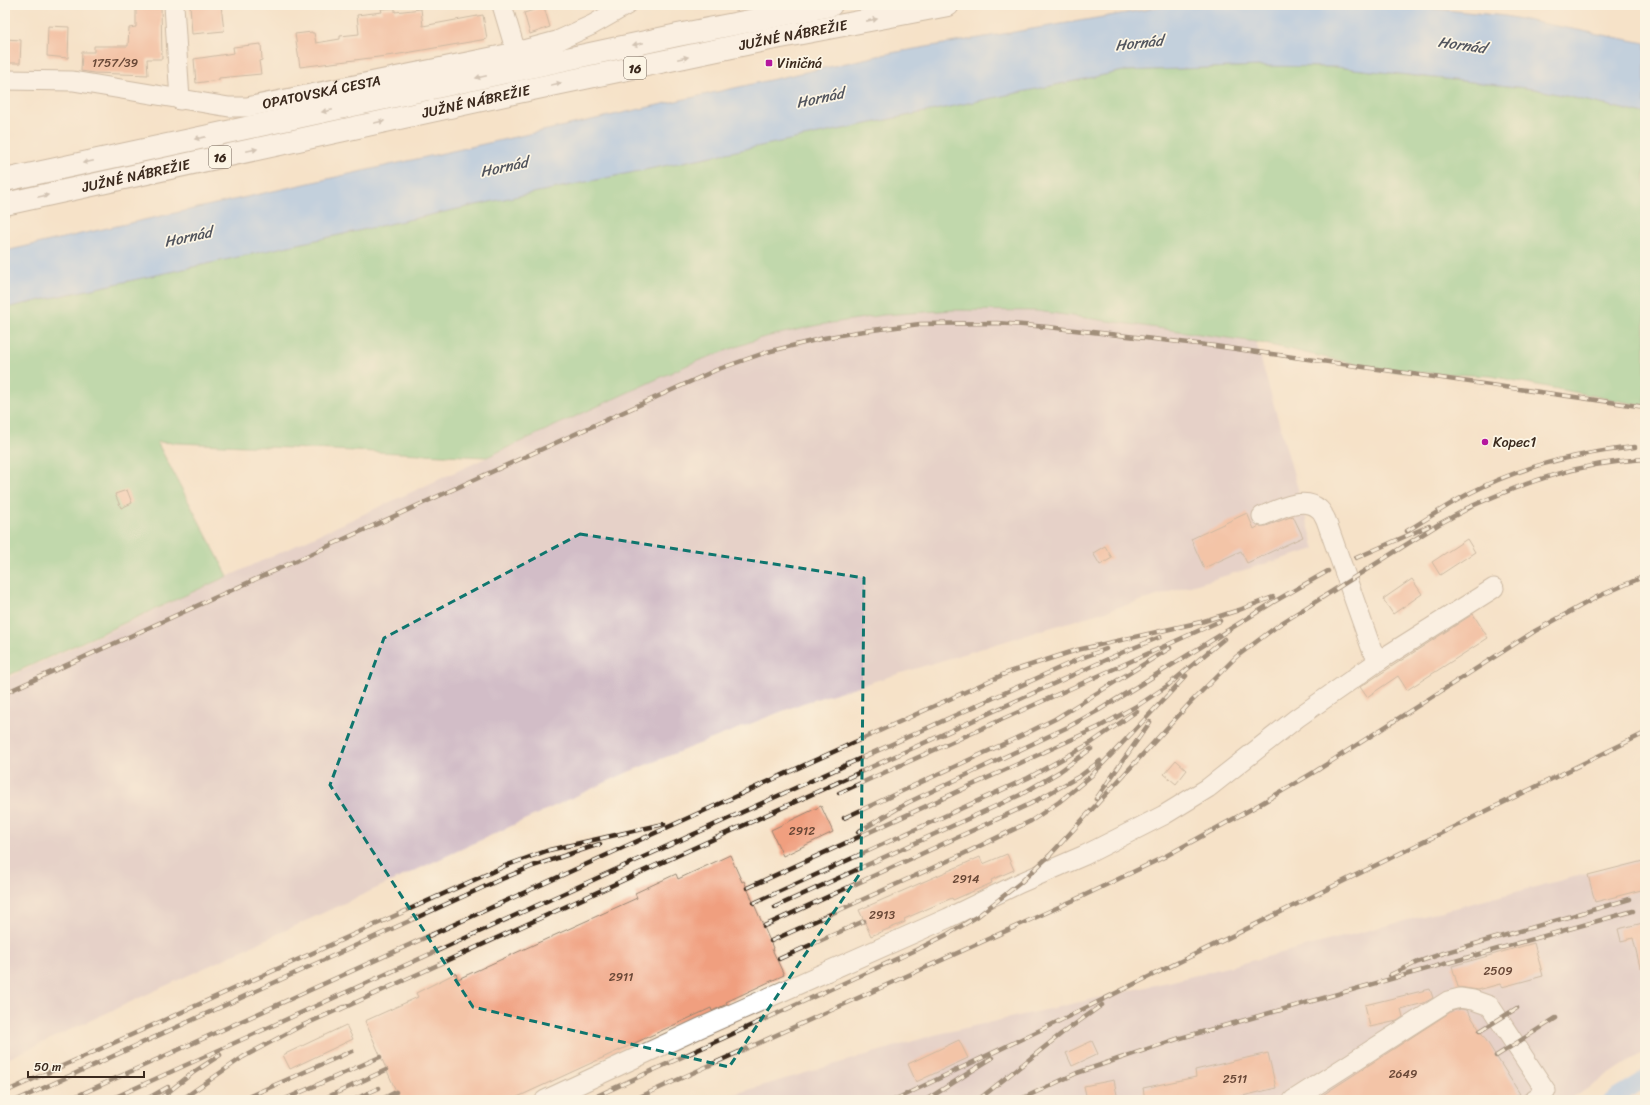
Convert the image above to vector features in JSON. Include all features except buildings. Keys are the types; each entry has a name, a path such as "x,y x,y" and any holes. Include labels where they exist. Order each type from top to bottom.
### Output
{"highway":[{"path":"745,22 763,5"},
{"name":"JUŽNÉ NÁBREŽIE","path":"5,204 503,95 765,40 948,5"},
{"name":"JUŽNÉ NÁBREŽIE","path":"5,180 823,6"}],"street":[{"path":"174,5 180,100"},
{"path":"502,5 516,52"},
{"name":"OPATOVSKÁ CESTA","path":"5,80 73,81 180,100 229,107 247,107 516,52 557,40 592,25 627,5"},
{"path":"1262,516 1292,504 1308,503 1319,509 1326,520 1372,650 1380,660"},
{"path":"545,1100 700,1028 948,918 1020,883 1085,855 1164,815 1208,788 1297,718 1380,660 1494,588"},
{"path":"1293,1100 1448,1001 1460,998 1473,1000 1490,1006 1500,1019 1546,1091 1533,1100"}],"highlighted area":[{"path":"580,534 864,578 861,872 729,1067 473,1007 330,785 384,638"}],"shaded area":[{"path":"953,310 1037,311 1256,342 1315,549 803,703 628,772 5,1060 5,679 692,363 761,338 819,325 883,315"},
{"path":"1643,859 1645,865 1645,1051 1570,1100 714,1100 934,1035 1177,980"}],"green space":[{"path":"1261,66 1336,67 1535,89 1645,114 1645,406 1491,376 1386,371 1256,342 1037,311 953,310 883,315 819,325 761,338 692,363 487,457 157,442 228,576 5,677 5,308 494,201 1123,71"}],"water":[{"name":"Hornád","path":"1173,5 1396,5 1505,16 1645,43 1645,114 1535,89 1336,67 1261,66 1123,71 494,201 5,308 5,251 891,53"}],"waterway":[{"path":"1611,1100 1645,1079"}],"railway":[{"path":"5,693 716,370 767,352 824,338 857,332 920,324 997,323 1048,327 1215,346 1645,407"},
{"path":"1407,531 1462,497 1509,475 1571,457 1635,447"},
{"path":"1465,509 1509,490 1552,475 1574,469 1620,461 1645,459"},
{"path":"588,1100 916,950 948,934 978,916 1020,883 1050,855 1190,703 1236,657 1280,624 1439,524 1471,507"},
{"path":"1356,558 1429,526"},
{"path":"1270,604 1328,571"},
{"path":"633,1100 1083,896 1164,857 1255,807 1316,771 1535,631 1597,597 1645,576"},
{"path":"68,1100 1009,672 1077,650 1201,622 1273,597"},
{"path":"858,832 907,803 1068,727 1099,710 1272,603"},
{"path":"839,793 1220,621"},
{"path":"339,1010 1121,653 1160,637"},
{"path":"747,888 1099,727 1140,704 1167,686 1224,639"},
{"path":"844,818 1055,719 1170,648"},
{"path":"109,1100 1079,659 1106,649"},
{"path":"771,941 961,855 1031,821 1059,802 1092,775 1186,676"},
{"path":"754,903 1028,778 1091,743 1137,711"},
{"path":"1096,799 1150,722"},
{"path":"894,1100 1057,1022 1645,733"},
{"path":"775,907 1020,795 1059,772 1091,749"},
{"path":"764,926 1030,804 1080,776 1100,761"},
{"path":"5,1092 505,866 549,850 664,824"},
{"path":"17,1100 497,881 533,866 600,844"},
{"path":"1390,975 1418,962 1444,953 1630,899"},
{"path":"1019,1100 1077,1073 1177,1039 1633,911"},
{"path":"779,959 864,921"},
{"path":"978,1100 1061,1034 1102,1005"},
{"path":"181,1100 243,1057 297,1028 344,1007"},
{"path":"1480,1031 1517,1008"},
{"path":"1496,1056 1556,1018"},
{"path":"241,1100 352,1051"},
{"path":"158,1100 194,1072 220,1055"},
{"path":"283,1100 380,1057"},
{"path":"926,1100 992,1058"},
{"path":"321,1100 386,1070"},
{"path":"145,1100 168,1087"},
{"path":"353,1100 379,1088"},
{"path":"380,1100 396,1092"}],"place":[{"name":"Viničná","path":"769,63"},
{"name":"Kopec1","path":"1485,442"}]}
